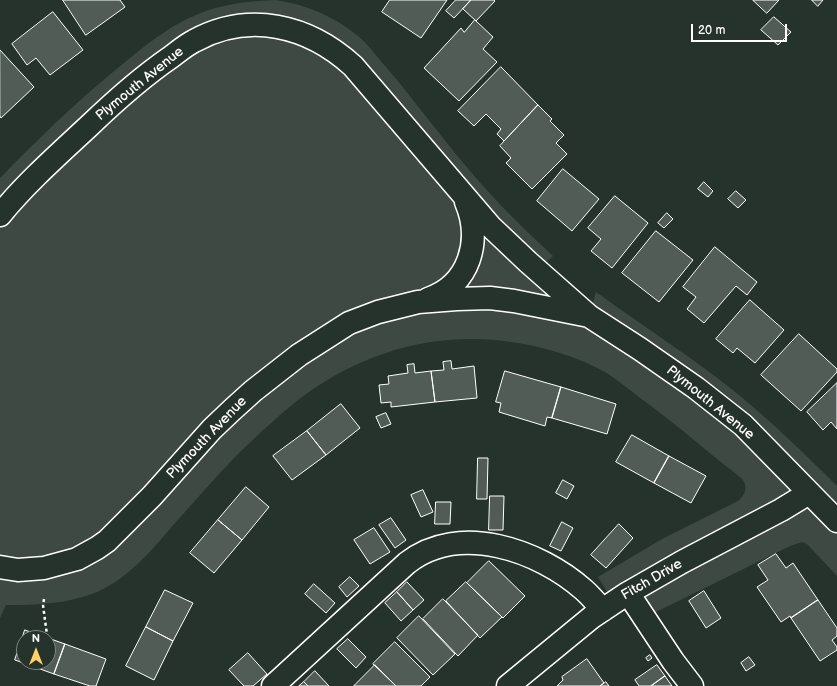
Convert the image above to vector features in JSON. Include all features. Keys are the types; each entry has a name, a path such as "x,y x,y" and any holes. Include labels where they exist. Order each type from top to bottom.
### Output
{"street":[{"name":"Plymouth Avenue","path":"0,215 56,156 112,104 154,69 194,41 235,27 258,25 299,32 316,39 341,55 353,66 460,193 490,226 528,262 589,316 696,388 743,425 837,521"},
{"name":"Plymouth Avenue","path":"0,567 18,570 44,568 77,558 96,548 107,541 152,496 212,429 248,395 299,355 349,323 378,312 436,296 450,287 463,271 469,260 473,244 473,226 469,210 460,193"},
{"name":"Plymouth Avenue","path":"418,302 457,298 490,298 514,301 589,316"},
{"name":"Fitch Drive","path":"508,686 592,617 628,593 781,510 809,493"},
{"path":"273,686 407,563 418,555 438,548 464,544 481,544 506,547 551,567 570,579 585,590 603,610"},
{"path":"628,593 673,661 692,686"}],"path":[{"path":"44,599 43,604 46,630"}],"shaded area":[{"path":"275,0 297,4 319,12 339,22 365,43 480,182 510,215 553,256 543,265 589,316 596,292 722,381 789,439 837,486 837,576 807,544 802,542 790,546 654,613 616,606 598,577 662,539 738,501 745,491 745,483 688,435 605,372 584,362 551,350 518,343 462,339 407,347 355,365 330,378 289,407 264,429 215,478 149,553 120,579 97,592 75,599 41,604 6,605 0,618 0,178 84,97 158,36 182,21 209,10 242,3"}],"building":[{"path":"63,0 120,0 125,7 86,35"},
{"path":"390,0 447,0 421,38 382,12"},
{"path":"456,0 471,0 454,18 446,11"},
{"path":"471,0 495,1 476,21 463,9"},
{"path":"753,0 779,0 767,13"},
{"path":"812,0 823,0 818,6"},
{"path":"53,12 83,50 50,75 36,58 27,65 12,44"},
{"path":"774,17 791,32 778,45 761,30"},
{"path":"475,20 493,37 483,49 497,62 459,101 424,68 461,28 464,32"},
{"path":"0,50 34,87 1,118 0,116"},
{"path":"501,67 538,105 504,141 497,134 501,129 486,114 474,126 458,111"},
{"path":"538,105 552,119 550,121 564,135 556,143 567,154 532,189 506,163 511,158 500,146"},
{"path":"563,169 599,199 572,231 537,201"},
{"path":"704,182 713,191 708,197 698,189"},
{"path":"736,191 746,200 738,208 728,199"},
{"path":"615,196 648,223 612,268 591,251 601,239 588,228"},
{"path":"667,213 673,219 664,228 658,223"},
{"path":"656,231 693,260 659,302 622,273"},
{"path":"715,247 757,282 747,295 736,286 704,323 687,309 696,297 683,287"},
{"path":"750,300 784,330 755,363 737,348 733,353 716,339"},
{"path":"799,334 837,369 837,372 801,411 761,375"},
{"path":"451,361 452,369 474,366 477,398 435,402 431,371 444,370 443,362"},
{"path":"414,364 415,373 431,371 435,402 391,407 391,402 381,403 379,385 389,384 388,376 408,373 407,365"},
{"path":"505,371 561,387 552,418 547,417 545,426 499,412 501,403 496,402"},
{"path":"837,383 837,429 831,422 823,430 807,412"},
{"path":"561,387 616,404 607,434 552,418"},
{"path":"341,404 360,428 326,455 307,431"},
{"path":"386,413 391,424 381,428 376,417"},
{"path":"307,431 326,455 292,480 273,456"},
{"path":"632,435 669,456 654,483 616,462"},
{"path":"669,456 706,476 691,503 654,483"},
{"path":"478,458 488,458 487,499 477,499"},
{"path":"563,480 574,486 567,499 556,493"},
{"path":"246,487 269,507 242,540 218,520"},
{"path":"423,490 433,512 421,517 411,495"},
{"path":"490,496 504,496 503,530 489,530"},
{"path":"436,502 451,502 450,524 435,524"},
{"path":"391,518 406,540 395,548 379,525"},
{"path":"218,520 242,540 214,573 190,553"},
{"path":"562,522 573,528 561,551 550,546"},
{"path":"619,524 633,538 606,568 591,555"},
{"path":"374,528 390,552 370,564 354,540"},
{"path":"776,554 786,568 793,563 818,600 791,618 790,616 781,622 757,587 768,580 758,565"},
{"path":"489,561 525,596 503,618 467,583"},
{"path":"350,577 359,586 347,597 339,587"},
{"path":"407,582 424,600 413,610 397,592"},
{"path":"466,582 502,617 480,638 446,601"},
{"path":"314,584 335,603 326,613 305,594"},
{"path":"165,590 193,603 173,641 146,627"},
{"path":"704,591 721,618 706,628 689,601"},
{"path":"397,592 413,610 401,621 385,603"},
{"path":"443,599 478,635 458,656 423,619"},
{"path":"818,600 837,628 837,636 832,640 837,647 837,650 820,661 791,618"},
{"path":"419,616 455,654 433,675 397,638"},
{"path":"146,627 173,641 154,680 126,666"},
{"path":"348,639 366,657 356,668 337,649"},
{"path":"56,641 65,644 56,669"},
{"path":"395,642 430,677 421,686 396,686 373,664"},
{"path":"65,644 106,659 96,686 90,686 54,674"},
{"path":"248,653 267,674 253,686 244,686 229,670"},
{"path":"650,655 652,658 648,661 646,658"},
{"path":"749,657 755,665 746,671 741,663"},
{"path":"587,659 604,683 600,686 557,686 563,680 562,677"},
{"path":"375,665 396,686 354,686"},
{"path":"657,665 665,676 651,686 639,686 635,680"},
{"path":"43,670 55,670 54,674"},
{"path":"315,671 329,686 308,686 304,682"},
{"path":"665,676 672,686 651,686"},
{"path":"304,682 308,686 299,686"},
{"path":"606,682 609,686 600,686 604,683"}]}
